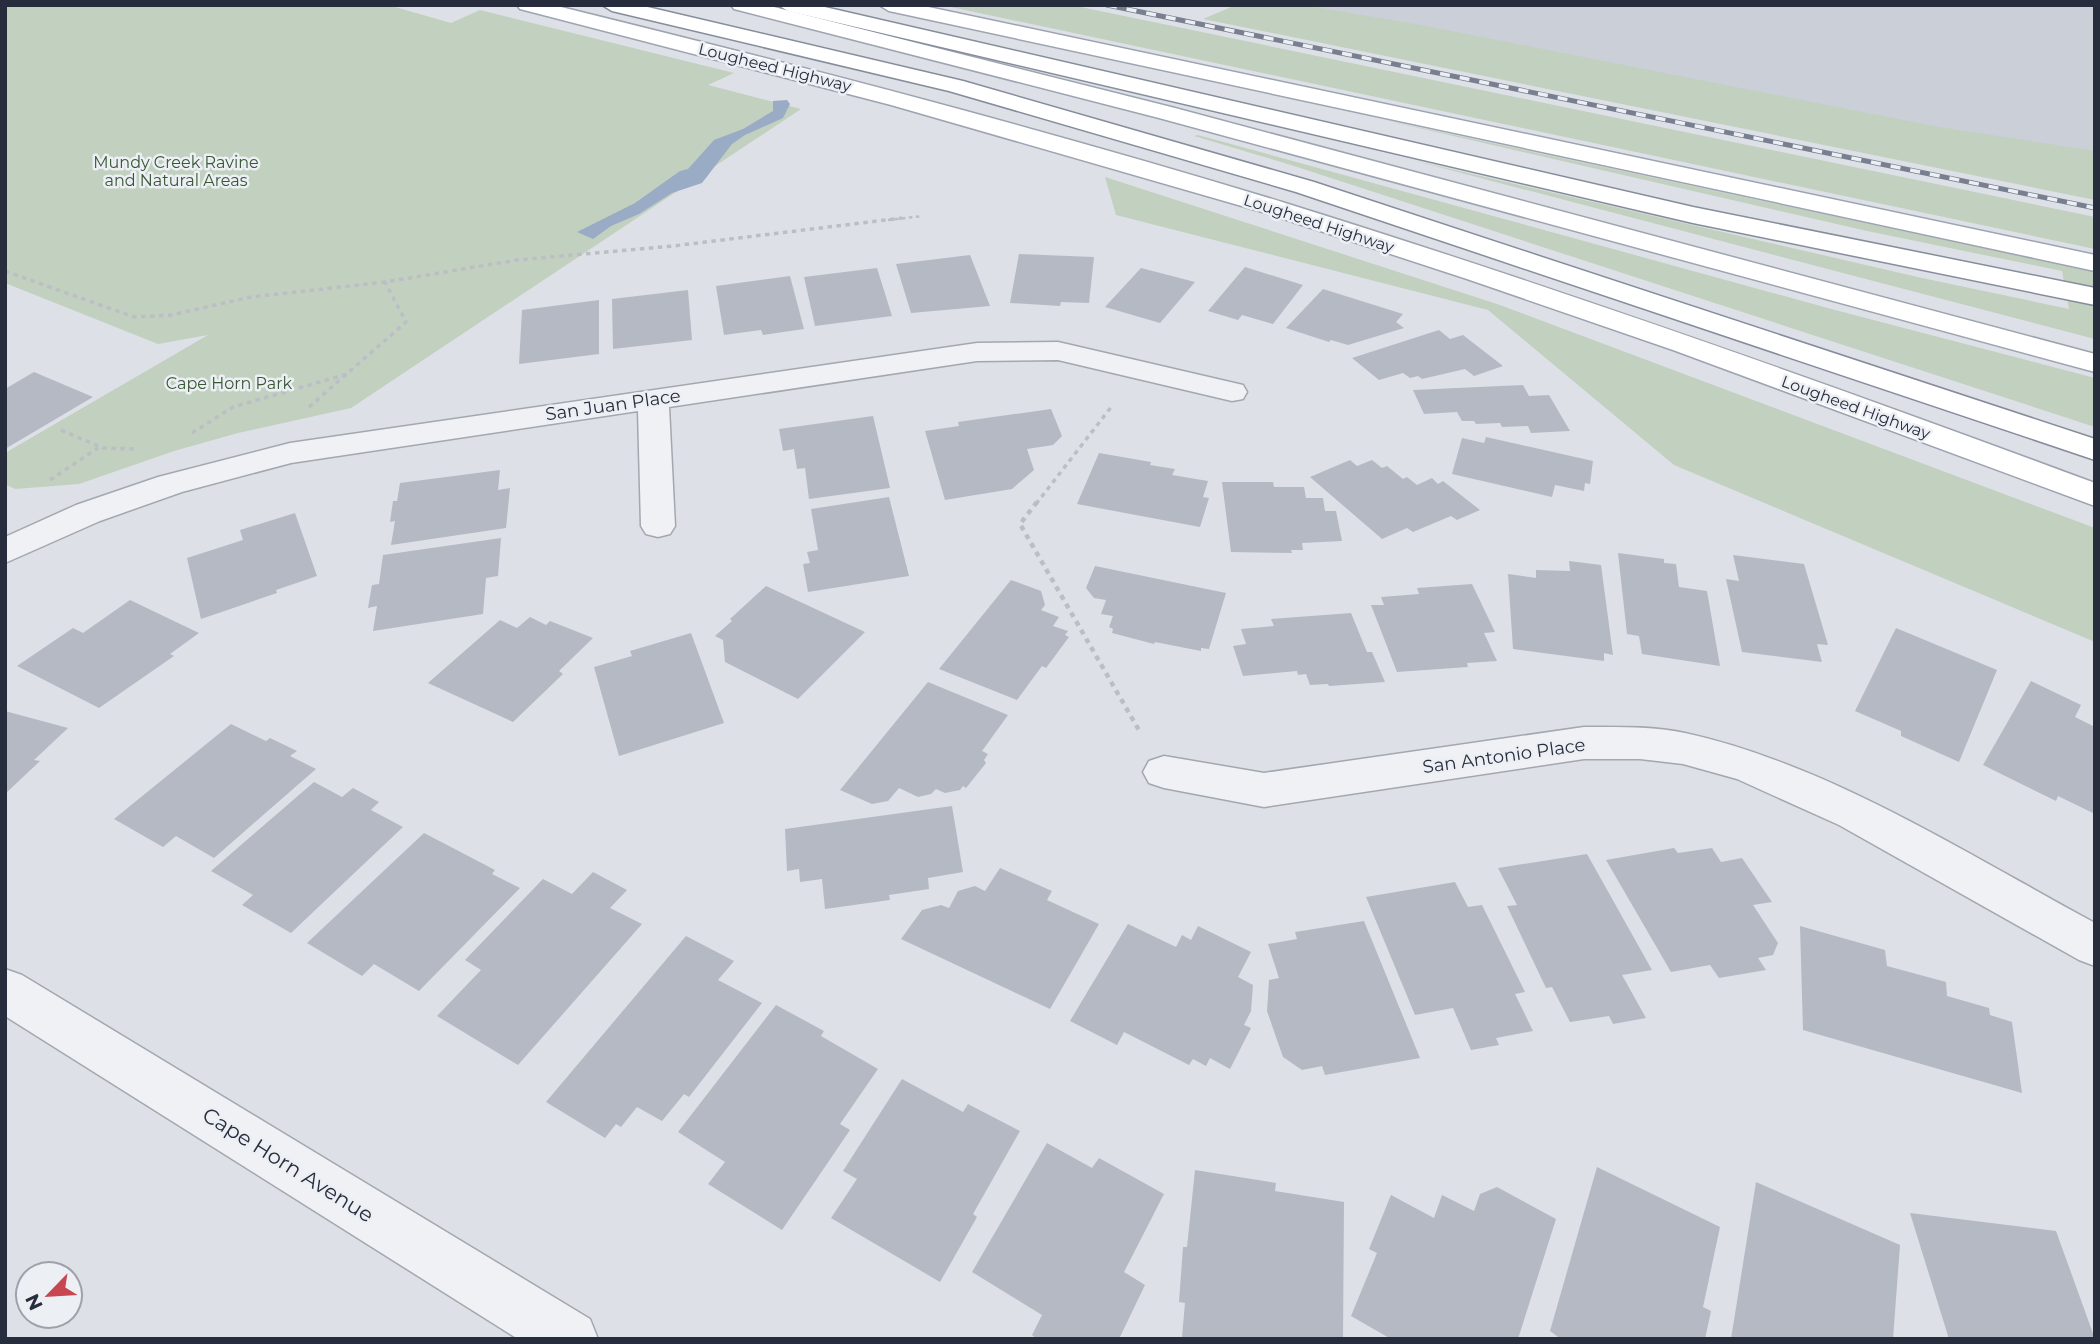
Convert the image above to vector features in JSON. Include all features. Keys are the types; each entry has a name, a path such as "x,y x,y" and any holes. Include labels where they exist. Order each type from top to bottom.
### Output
{"main road":[{"name":"Lougheed Highway","path":"527,5 914,102 1271,207 1668,340 2095,495"},
{"path":"612,5 955,86 1305,187 2095,450"},
{"path":"741,5 1114,99 2095,363"},
{"path":"788,5 1657,207 2095,297"},
{"path":"846,5 2008,281"},
{"path":"889,5 2095,262"}],"street":[{"name":"San Juan Place","path":"6,550 88,513 158,488 290,453 977,352 1058,351 1232,392"},
{"path":"653,400 658,526"},
{"name":"San Antonio Place","path":"1164,772 1264,790 1584,743 1640,743 1683,748 1748,766 1854,813 2095,946"},
{"name":"Cape Horn Avenue","path":"5,990 570,1339"}],"path":[{"path":"5,271 134,317 171,315 251,297 385,282 517,260 742,239 923,216"},
{"path":"304,412 406,322 385,282"},
{"path":"184,436 233,407 346,374"},
{"path":"1114,404 1020,524 1164,772"},
{"path":"61,430 99,447 138,449"},
{"path":"53,476 99,447"}],"shaded area":[{"path":"1263,5 2095,5 2095,168"}],"green space":[{"name":"Mundy Creek Ravine and Natural Areas","path":"5,5 388,5 451,23 480,10 734,73 708,85 801,109 351,408 238,433 174,451 79,484 15,489 5,484 5,453 208,335 158,344 5,283"},
{"path":"941,5 1071,5 2095,217 2095,249"},
{"path":"1236,5 1303,5 1421,25 1939,127 2095,151 2095,200 1203,19"},
{"path":"1384,120 2095,272 2095,339 1412,160 1922,278 2069,309 2062,271 1867,231"},
{"path":"1194,136 1835,310 2095,378 2095,427 1291,165"},
{"path":"1105,177 1497,304 2095,528 2095,642 1674,465 1488,310 1116,215"}],"water":[{"path":"787,100 790,104 783,118 745,135 732,144 702,183 672,193 639,214 611,226 593,239 577,232 635,203 680,171 688,169 714,140 743,129 773,111 773,101"}],"building":[{"path":"1019,254 1094,257 1089,303 1061,302 1060,306 1010,303"},
{"path":"970,255 990,306 911,313 896,264"},
{"path":"1245,267 1303,285 1273,324 1242,315 1238,320 1208,311"},
{"path":"877,268 892,316 815,326 804,277"},
{"path":"1141,268 1195,282 1160,323 1105,307"},
{"path":"790,276 804,329 763,335 761,330 724,335 716,286"},
{"path":"1323,289 1403,314 1396,322 1404,328 1348,345 1331,340 1329,342 1286,328"},
{"path":"688,290 692,340 613,349 612,299"},
{"path":"599,300 599,354 519,364 522,310"},
{"path":"1439,330 1450,339 1463,335 1503,366 1474,376 1465,369 1422,379 1418,376 1410,378 1403,373 1379,380 1352,358"},
{"path":"34,372 93,397 5,449 5,389"},
{"path":"1523,385 1529,396 1549,395 1570,431 1531,433 1528,426 1502,427 1500,423 1476,424 1474,421 1462,421 1457,412 1424,414 1413,390"},
{"path":"1051,409 1062,436 1053,445 1027,449 1034,470 1012,489 945,500 925,431 959,426 958,422"},
{"path":"873,416 890,488 809,499 805,468 797,469 794,449 783,451 779,429"},
{"path":"1486,437 1593,461 1590,484 1585,483 1584,491 1555,485 1552,497 1452,474 1462,438 1484,443"},
{"path":"1099,453 1151,462 1150,465 1175,469 1172,475 1208,481 1203,497 1209,498 1200,527 1077,504"},
{"path":"1350,460 1357,466 1372,460 1382,468 1387,466 1403,479 1407,477 1417,485 1432,478 1438,484 1443,481 1480,510 1457,520 1451,516 1413,532 1407,528 1382,539 1310,477"},
{"path":"500,470 498,490 510,488 506,528 391,545 395,521 390,522 393,501 397,501 400,483"},
{"path":"1222,482 1273,482 1274,487 1304,487 1306,498 1323,498 1325,511 1336,511 1342,541 1302,543 1303,550 1291,550 1292,553 1231,552"},
{"path":"889,497 909,576 808,592 803,564 810,563 807,552 818,550 811,509"},
{"path":"295,513 317,576 201,619 187,558 243,540 240,530"},
{"path":"501,538 498,576 486,578 483,614 373,631 377,606 368,608 372,585 379,584 383,555"},
{"path":"1618,553 1664,559 1664,563 1676,564 1679,587 1707,591 1720,666 1642,654 1639,636 1627,634"},
{"path":"1733,555 1804,564 1828,645 1817,644 1822,662 1742,652 1726,579 1739,581"},
{"path":"1569,561 1601,565 1613,655 1604,653 1604,661 1513,649 1508,574 1536,578 1536,570 1570,571"},
{"path":"1095,566 1226,593 1209,649 1201,648 1201,651 1155,642 1154,644 1112,633 1113,629 1109,627 1113,616 1101,614 1106,600 1094,598 1086,588"},
{"path":"1011,580 1041,591 1045,605 1041,610 1059,617 1053,626 1068,631 1065,635 1069,637 1046,668 1042,666 1017,700 939,669"},
{"path":"1472,584 1495,632 1484,633 1497,661 1467,663 1468,667 1397,672 1371,605 1384,605 1381,597 1419,594 1417,588"},
{"path":"766,586 865,632 798,699 725,662 723,640 715,636"},
{"path":"130,600 199,633 170,654 174,656 99,708 17,666 73,628 83,633"},
{"path":"1351,613 1367,652 1372,652 1385,682 1310,685 1306,674 1298,675 1297,671 1243,676 1233,646 1246,644 1241,629 1274,626 1271,619"},
{"path":"530,617 546,625 550,621 593,638 559,671 563,674 513,722 428,683 500,620 517,628"},
{"path":"1896,628 1997,670 1959,762 1901,736 1901,731 1855,711"},
{"path":"691,633 724,723 619,756 594,667 632,656 630,651"},
{"path":"2031,681 2081,705 2075,717 2095,727 2095,814 2058,796 2056,801 1983,765"},
{"path":"928,682 1008,715 982,751 988,754 984,760 986,763 966,788 963,786 960,790 945,793 936,789 931,794 918,797 899,788 888,801 872,804 840,790"},
{"path":"5,711 68,728 34,760 40,761 5,794"},
{"path":"231,724 266,741 270,738 297,751 290,756 316,769 214,858 176,836 163,847 114,819"},
{"path":"314,782 342,797 353,788 379,802 371,810 403,827 291,933 242,905 253,895 211,871"},
{"path":"952,806 963,872 928,878 929,889 889,895 890,900 825,909 822,879 800,882 799,869 787,871 785,829"},
{"path":"424,833 495,870 492,874 520,888 419,991 374,964 362,976 307,943"},
{"path":"1674,848 1678,853 1712,848 1721,862 1742,858 1772,902 1753,905 1778,943 1773,955 1758,958 1766,970 1719,978 1710,965 1671,972 1606,860"},
{"path":"1587,854 1652,970 1622,975 1646,1018 1613,1024 1609,1016 1570,1022 1552,987 1546,988 1507,906 1517,905 1498,868"},
{"path":"1000,868 1052,891 1047,900 1099,924 1050,1009 901,939 922,910 941,905 949,908 958,891 975,886 985,891"},
{"path":"593,872 627,890 610,908 642,924 518,1065 437,1016 481,970 465,960 543,879 572,894"},
{"path":"1455,882 1468,907 1482,905 1525,992 1515,994 1533,1031 1496,1038 1499,1045 1471,1050 1453,1008 1415,1015 1366,897"},
{"path":"1364,921 1420,1058 1325,1075 1322,1066 1302,1070 1283,1057 1267,1011 1269,980 1279,978 1268,944 1297,939 1295,932"},
{"path":"1128,924 1176,947 1182,935 1191,940 1198,926 1251,952 1238,977 1253,985 1251,1011 1244,1025 1251,1028 1230,1069 1210,1058 1206,1066 1193,1059 1189,1065 1124,1032 1117,1045 1070,1021"},
{"path":"1800,926 1885,950 1887,966 1946,982 1947,996 1989,1008 1990,1015 2012,1022 2022,1093 1803,1030"},
{"path":"686,936 734,961 718,980 762,1003 689,1097 684,1094 662,1121 637,1107 621,1127 616,1124 605,1138 546,1102"},
{"path":"776,1005 824,1031 821,1036 878,1069 840,1124 850,1130 782,1230 708,1184 725,1162 678,1132"},
{"path":"902,1079 963,1112 968,1104 1020,1131 973,1214 977,1217 940,1282 831,1218 857,1179 843,1171"},
{"path":"1047,1143 1092,1168 1099,1158 1164,1194 1124,1272 1145,1285 1119,1339 1037,1339 1032,1335 1042,1315 972,1272"},
{"path":"1597,1167 1720,1227 1703,1307 1711,1311 1705,1339 1561,1339 1550,1331"},
{"path":"1195,1170 1276,1183 1275,1191 1344,1202 1343,1339 1182,1337 1185,1303 1179,1302 1183,1247 1187,1247"},
{"path":"1756,1182 1900,1245 1893,1339 1731,1339"},
{"path":"1497,1187 1556,1219 1518,1339 1391,1339 1351,1316 1377,1253 1369,1249 1391,1195 1434,1218 1442,1195 1474,1211 1480,1194"},
{"path":"1910,1213 2056,1231 2095,1339 1949,1339"}],"railway":[{"path":"1107,5 2095,208"}],"park label":[{"name":"Cape Horn Park","path":"229,383"}]}
